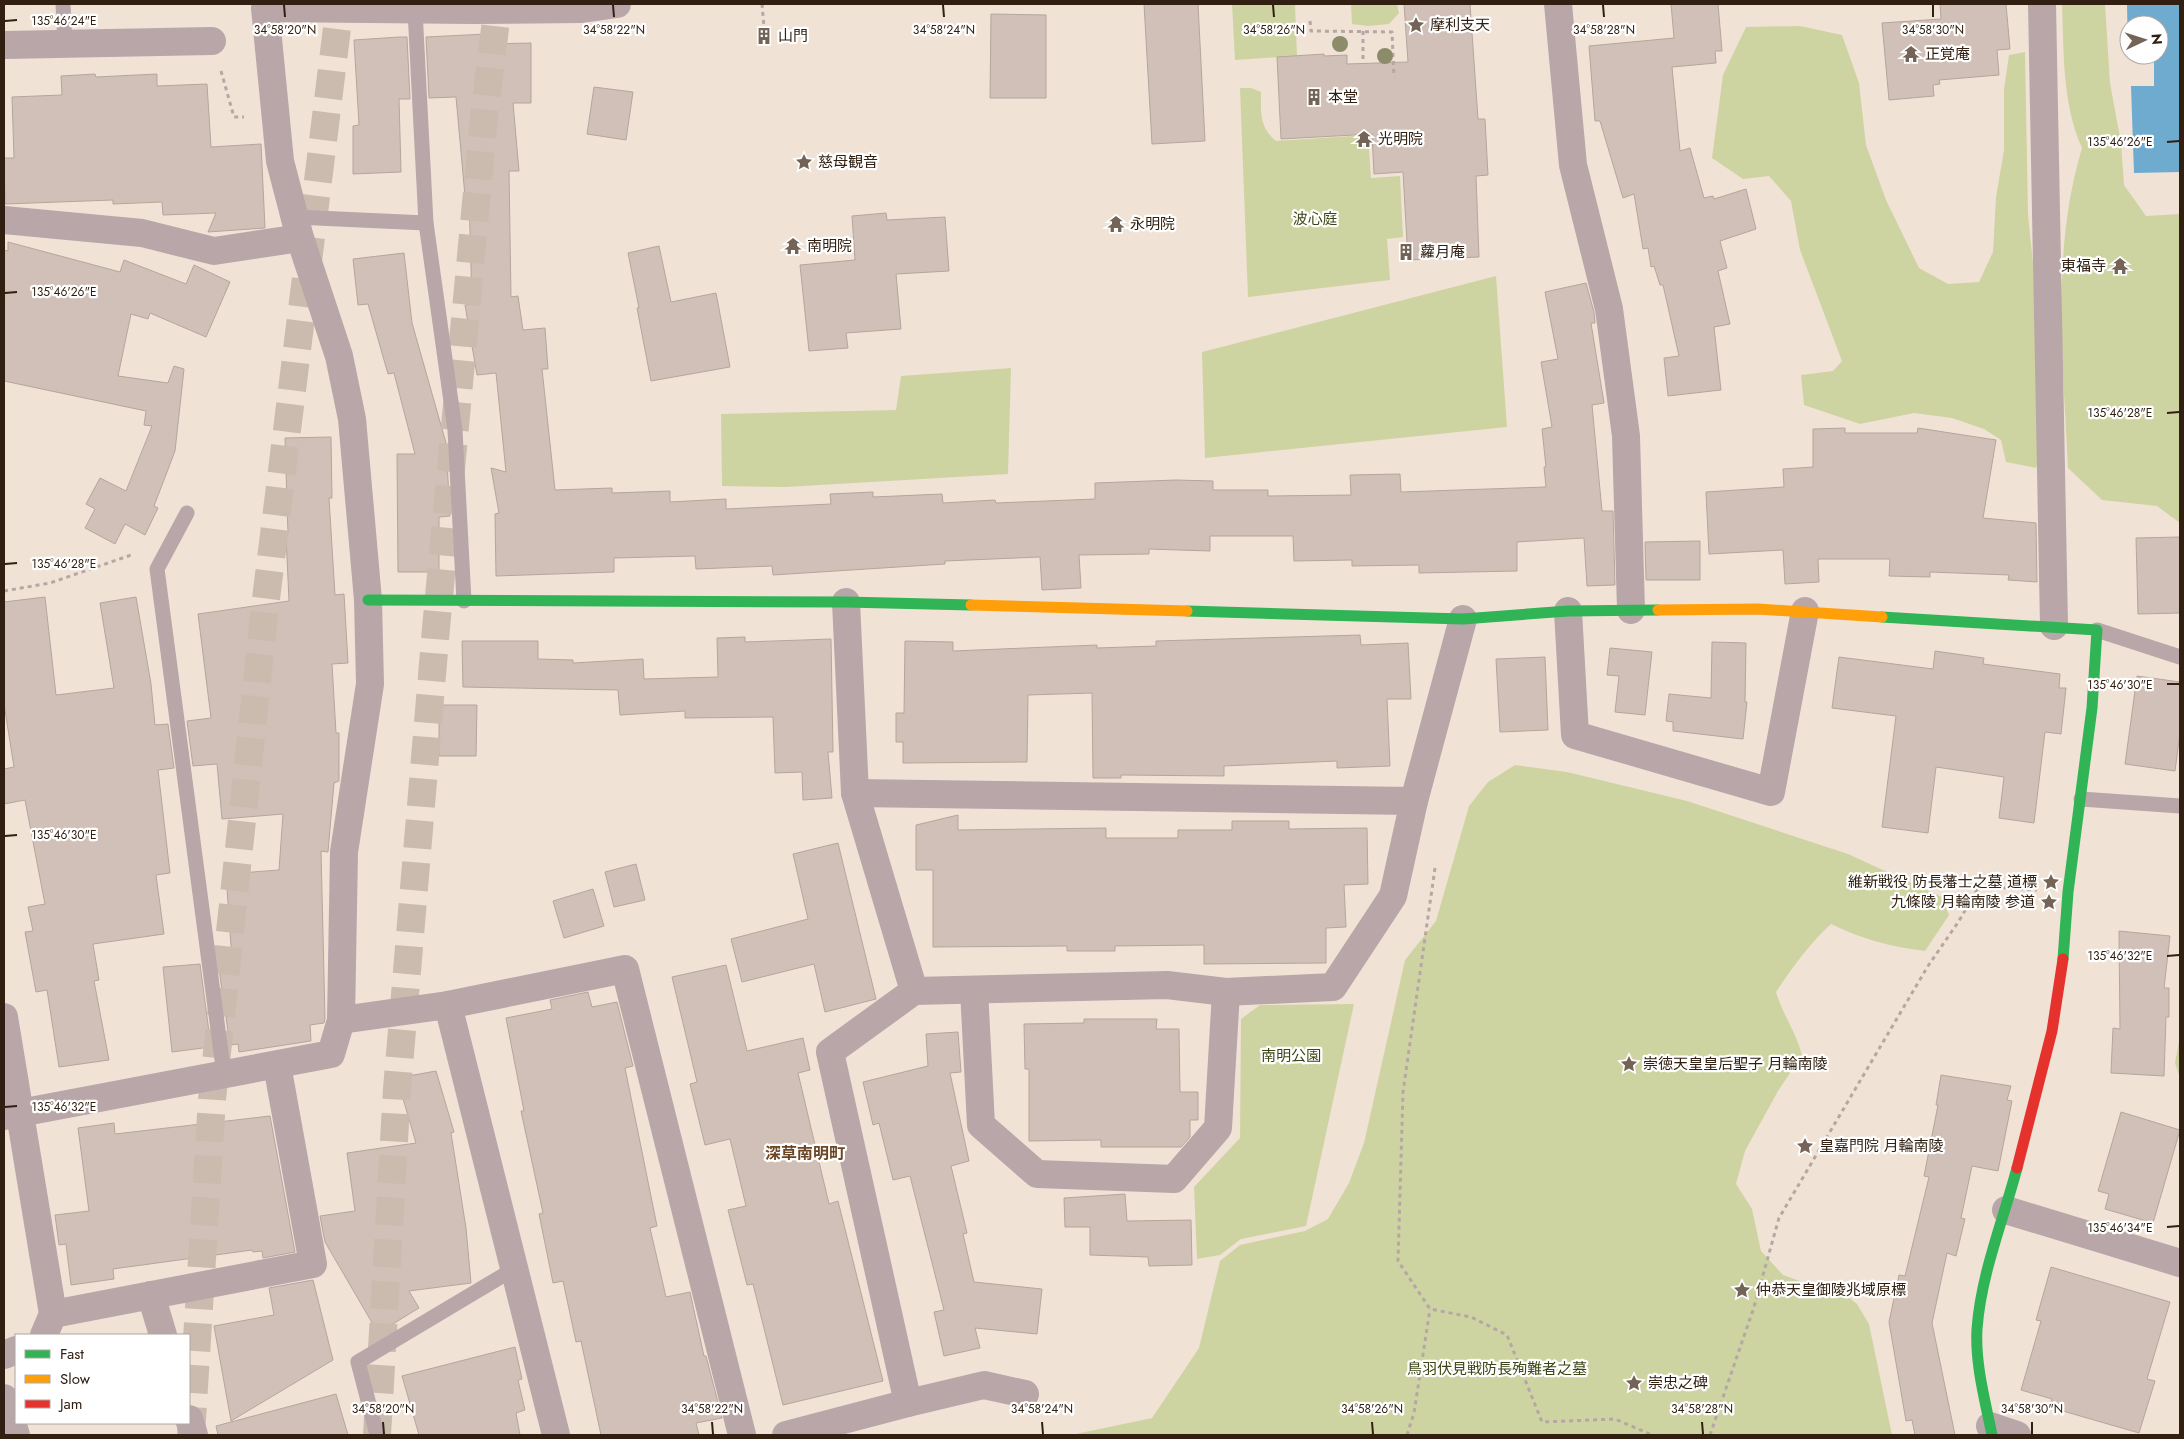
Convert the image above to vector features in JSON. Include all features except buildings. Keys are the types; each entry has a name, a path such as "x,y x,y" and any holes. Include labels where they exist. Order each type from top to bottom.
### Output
{"street":[{"path":"12,1114 331,1054 342,1020 344,852 370,684 368,600 352,419 339,356 297,228 280,161 275,6 415,10 474,7 582,9 617,4"},
{"path":"1558,4 1573,165 1609,309 1626,436 1631,610"},
{"path":"2042,4 2054,626"},
{"path":"4,46 212,41"},
{"path":"4,220 142,233 214,251 297,228"},
{"path":"368,600 846,602 1463,619 1568,611 1758,609 2097,630 2092,708 2068,892 2064,955 2052,1031 2006,1210 1982,1289 1976,1330 1980,1378 1991,1431 2017,1435"},
{"path":"846,602 855,793 914,991"},
{"path":"1568,611 1575,735 1772,792 1805,612"},
{"path":"908,1403 830,1052 914,991 1167,985 1226,992 1333,986 1393,896 1414,800 1463,619"},
{"path":"855,793 1414,800"},
{"path":"342,1020 448,1005 624,969 742,1435"},
{"path":"974,990 981,1126 1037,1174 1174,1179 1218,1128 1226,992"},
{"path":"448,1005 556,1435"},
{"path":"4,1017 12,1114 48,1325 151,1295 313,1264 277,1065"},
{"path":"2006,1210 2180,1263"},
{"path":"151,1295 163,1334"},
{"path":"786,1435 984,1385 1025,1394"},
{"path":"4,1398 16,1435"},
{"path":"190,1422 194,1435"}],"lane":[{"path":"63,4 66,45"},
{"path":"415,10 426,223 454,430 464,601"},
{"path":"297,228 426,223"},
{"path":"187,513 157,569 224,1075"},
{"path":"2097,630 2180,657"},
{"path":"2081,799 2180,806"},
{"path":"377,1435 358,1362 514,1269"}],"path":[{"path":"762,4 764,27"},
{"path":"1310,21 1311,31 1392,32 1394,77"},
{"path":"1363,31 1363,64"},
{"path":"212,41 234,117 250,116"},
{"path":"4,591 50,583 170,542"},
{"path":"1407,1435 1414,1413 1430,1309 1398,1261 1403,1092 1435,866"},
{"path":"1710,1435 1754,1307 1779,1218 1928,966 1959,921 1979,886 2068,892"},
{"path":"1430,1309 1471,1317 1507,1335 1542,1422 1615,1419 1652,1435"}],"green space":[{"path":"1232,4 1295,4 1297,56 1235,60"},
{"path":"1351,4 1397,4 1399,13 1389,24 1368,26 1352,24"},
{"name":"東福寺","path":"2062,4 2105,4 2110,83 2121,143 2124,185 2146,216 2180,214 2180,523 2157,506 2102,500 2068,468 2062,347 2063,266 2066,226 2072,187 2082,148 2075,131 2067,96"},
{"path":"1800,26 1842,35 1859,83 1866,145 1886,200 1919,268 1948,284 1979,282 1993,252 1996,197 2004,150 2004,89 2009,55 2025,52 2028,215 2035,282 2042,444 2036,468 2006,462 2001,440 1984,429 1952,418 1914,413 1860,424 1804,405 1801,375 1833,371 1842,361 1800,250 1791,201 1769,176 1743,179 1712,158 1723,75 1746,27"},
{"name":"波心庭","path":"1240,88 1251,88 1261,92 1262,119 1266,130 1276,141 1368,135 1371,178 1400,176 1403,237 1387,239 1390,280 1248,297"},
{"path":"1496,276 1507,427 1205,458 1202,352"},
{"path":"1011,368 1008,474 786,487 722,486 721,414 896,410 901,376"},
{"name":"鳥羽伏見戦防長殉難者之墓","path":"1515,765 1567,772 1687,801 1848,854 1942,897 1949,915 1925,951 1877,942 1831,924 1808,948 1788,974 1776,992 1802,1055 1778,1091 1745,1151 1736,1184 1752,1209 1761,1251 1783,1275 1808,1284 1841,1291 1857,1304 1869,1324 1892,1435 1071,1435 1152,1418 1199,1348 1220,1261 1240,1245 1305,1231 1328,1219 1349,1183 1364,1143 1405,960 1436,921 1469,806 1488,782"},
{"name":"南明公園","path":"1354,1004 1306,1226 1241,1239 1220,1255 1197,1259 1194,1187 1240,1138 1241,1019 1260,1005"},
{"path":"2180,1037 2180,1078 2175,1063"}],"water":[{"path":"2127,4 2180,4 2180,172 2134,173 2131,86 2154,86 2154,65 2169,65 2169,15 2127,15"}],"tunnel":[{"path":"191,1435 212,1099 265,607 340,4"},
{"path":"377,1435 397,1089 436,628 484,118 498,4"}],"traffic: fast":[{"path":"368,600 846,602 971,605"},
{"path":"1187,611 1463,619 1568,611 1658,610"},
{"path":"1882,617 2097,630 2092,708 2068,892 2063,959"},
{"path":"1992,1435 1979,1369 1977,1329 1983,1288 2017,1168"}],"traffic: slow":[{"path":"971,605 1187,611"},
{"path":"1658,610 1758,609 1882,617"}],"traffic: jam":[{"path":"2017,1168 2052,1031 2063,959"}],"place":[{"name":"摩利支天","path":"1416,25"},
{"name":"山門","path":"764,36"},
{"name":"正覚庵","path":"1911,54"},
{"name":"本堂","path":"1314,97"},
{"name":"光明院","path":"1364,139"},
{"name":"慈母観音","path":"804,162"},
{"name":"永明院","path":"1116,224"},
{"name":"南明院","path":"793,246"},
{"name":"蘿月庵","path":"1406,252"},
{"name":"東福寺","path":"2120,266"},
{"name":"維新戦役 防長藩士之墓 道標","path":"2051,882"},
{"name":"九條陵 月輪南陵 参道","path":"2049,902"},
{"name":"崇徳天皇皇后聖子 月輪南陵","path":"1629,1064"},
{"name":"皇嘉門院 月輪南陵","path":"1805,1146"},
{"name":"仲恭天皇御陵兆域原標","path":"1742,1290"},
{"name":"崇忠之碑","path":"1634,1383"}],"district":[{"name":"深草南明町","path":"805,1153"}]}
